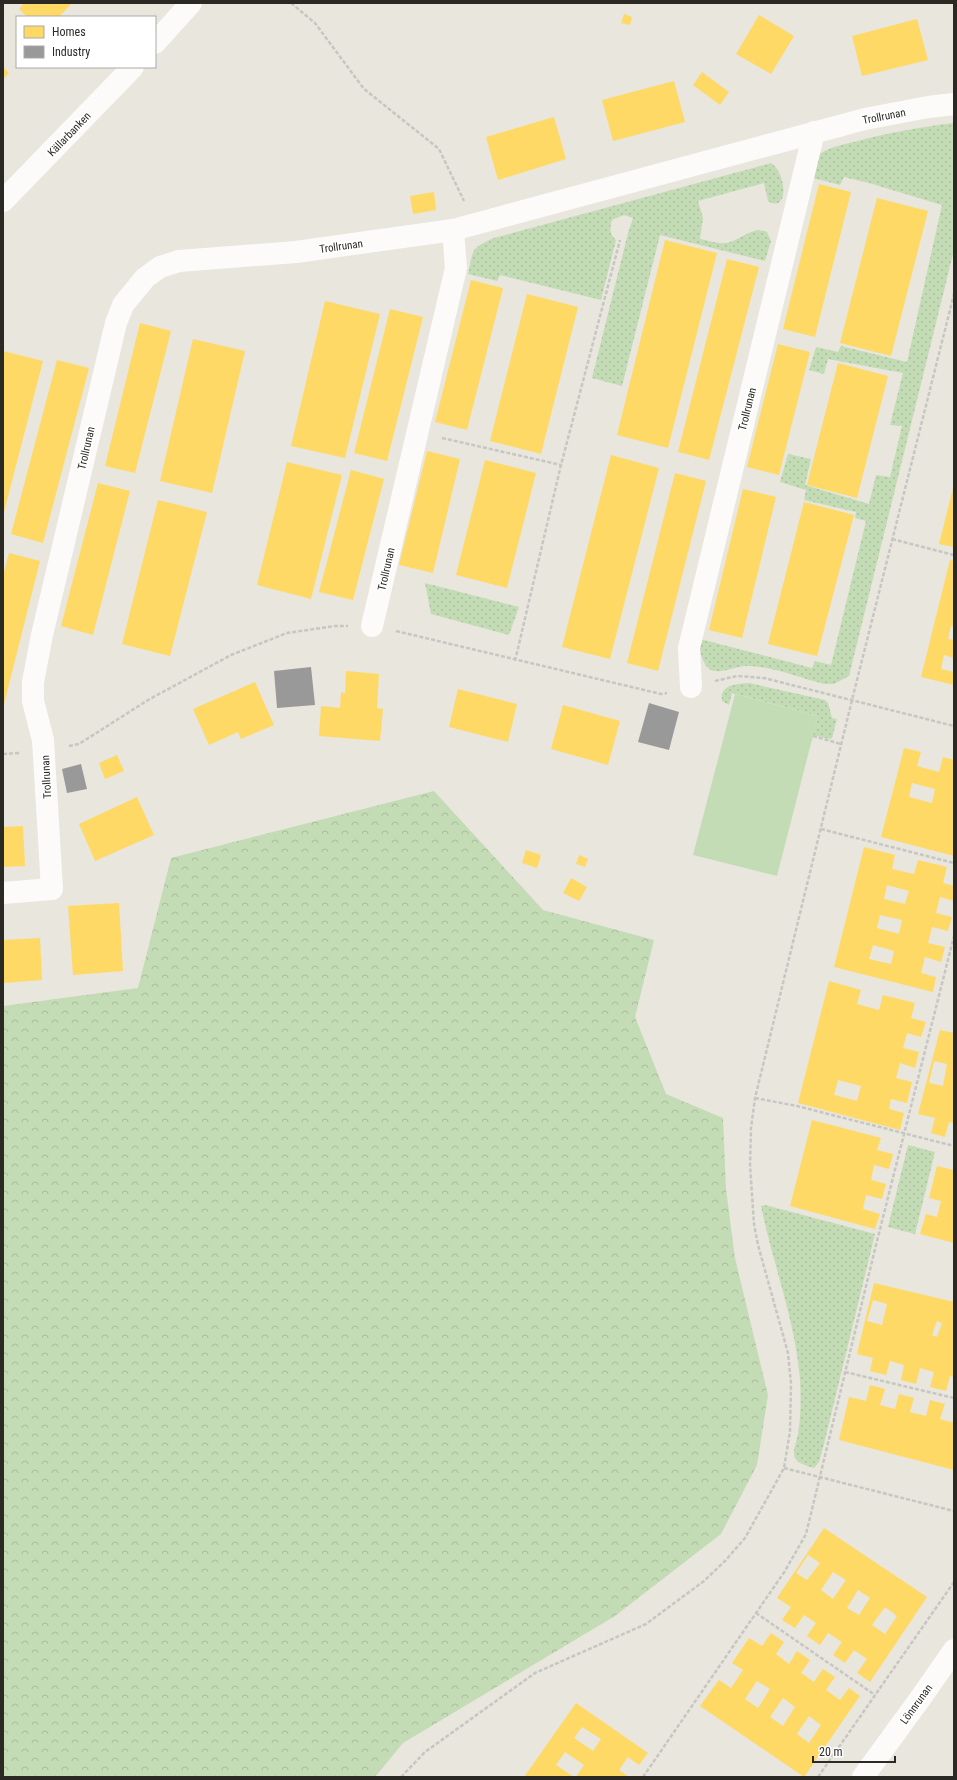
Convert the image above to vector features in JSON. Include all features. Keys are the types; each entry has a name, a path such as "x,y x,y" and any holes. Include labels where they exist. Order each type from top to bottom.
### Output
{"street":[{"path":"156,43 191,3"},
{"name":"Källarbanken","path":"3,201 132,68"},
{"name":"Trollrunan","path":"3,893 52,889 43,740 33,701 33,682 42,635 116,323 123,305 132,292 145,278 160,267 179,261 296,252 475,226 865,119 928,107 954,104"},
{"name":"Trollrunan","path":"691,687 689,648 814,132"},
{"name":"Trollrunan","path":"372,626 456,268 453,230"},
{"name":"Lönnrunan","path":"863,1777 954,1650"}],"path":[{"path":"291,3 315,23 364,89 439,149 475,226"},
{"path":"515,660 561,465 620,240"},
{"path":"401,1777 425,1752 535,1673 646,1624 704,1581 725,1561 745,1538 784,1468 790,1431 791,1384 788,1353 758,1245 754,1224 750,1165 751,1128 755,1098 841,744 954,294"},
{"path":"418,433 561,465"},
{"path":"892,539 954,555"},
{"path":"3,754 44,752 79,744 148,700 224,659 287,633 335,626 372,626 661,694 738,676 764,678 954,726"},
{"path":"813,736 841,744"},
{"path":"821,829 954,863"},
{"path":"643,1777 756,1613 800,1546 806,1534 904,1133 954,936"},
{"path":"755,1098 797,1106 954,1146"},
{"path":"845,1372 954,1398"},
{"path":"784,1468 954,1511"},
{"path":"818,1777 954,1582"},
{"path":"756,1613 875,1695"}],"green space":[{"path":"954,123 954,250 849,676 834,684 824,684 754,666 744,666 720,671 711,670 702,658 700,639 812,668 815,661 831,665 866,521 855,518 856,512 804,500 806,490 780,482 788,454 811,459 805,485 869,504 876,475 890,477 902,426 890,425 903,373 828,359 824,374 809,370 816,347 838,352 841,346 907,362 942,205 844,177 840,185 813,178 817,156 826,150 866,139 929,126"},
{"path":"771,163 776,168 783,183 783,191 780,202 775,204 768,201 764,183 698,201 703,218 700,239 725,243 736,240 751,232 762,230 767,232 771,241 765,261 660,235 622,386 592,378 633,218 624,215 612,220 611,231 616,240 601,300 500,275 497,281 468,274 474,250 494,238"},
{"path":"425,583 519,607 509,635 431,614"},
{"path":"749,683 825,700 828,703 832,718 837,719 832,738 830,739 813,735 818,716 732,693 729,705 722,701 723,691 726,688"},
{"path":"735,694 818,716 777,876 693,855"},
{"path":"434,791 543,910 654,940 635,1017 666,1094 723,1118 726,1189 735,1258 768,1395 757,1465 721,1534 615,1616 403,1743 375,1777 3,1777 3,1006 138,988 171,858"},
{"path":"908,1145 935,1152 915,1234 888,1227"},
{"path":"765,1205 875,1234 824,1444 819,1462 814,1468 798,1462 794,1455 800,1420 800,1379 789,1314 761,1206"}],"building: Homes":[{"path":"24,3 72,3 60,16 26,16 19,9"},
{"path":"624,14 632,17 630,25 621,23"},
{"path":"759,15 794,36 771,74 736,54"},
{"path":"917,19 928,60 862,76 852,36"},
{"path":"3,67 9,73 3,79"},
{"path":"702,72 729,92 720,105 693,85"},
{"path":"674,81 685,122 613,141 602,100"},
{"path":"554,117 566,159 498,180 486,137"},
{"path":"819,184 851,192 815,337 783,329"},
{"path":"434,192 436,210 413,214 410,196"},
{"path":"877,198 928,211 891,356 840,343"},
{"path":"665,240 717,253 668,448 617,435"},
{"path":"727,259 759,267 709,460 678,452"},
{"path":"471,280 503,288 467,430 435,422"},
{"path":"527,294 578,307 541,454 490,441"},
{"path":"325,301 380,314 345,458 291,446"},
{"path":"390,309 423,317 387,461 354,453"},
{"path":"140,323 171,331 135,473 105,466"},
{"path":"193,339 245,351 212,493 160,481"},
{"path":"778,344 810,352 779,475 747,467"},
{"path":"3,351 43,361 4,512 3,512"},
{"path":"57,360 89,368 43,543 11,534"},
{"path":"838,363 888,376 857,498 807,485"},
{"path":"427,451 460,459 433,573 399,565"},
{"path":"611,455 659,468 610,659 562,647"},
{"path":"485,460 536,473 507,588 456,575"},
{"path":"287,462 342,475 311,599 257,585"},
{"path":"351,470 384,479 353,600 319,592"},
{"path":"675,473 706,481 658,671 627,663"},
{"path":"98,483 130,491 93,635 61,626"},
{"path":"954,488 954,547 939,544"},
{"path":"743,489 776,497 742,638 709,630"},
{"path":"158,500 207,512 170,656 122,644"},
{"path":"804,502 854,515 817,656 768,644"},
{"path":"9,553 40,561 4,704 3,576"},
{"path":"950,560 954,561 954,626 951,626 948,639 954,640 954,658 944,655 941,669 954,672 954,685 921,677"},
{"path":"346,671 379,674 377,708 383,709 380,741 319,736 321,706 340,708 341,692 345,693"},
{"path":"255,682 274,725 241,739 238,732 209,745 193,709"},
{"path":"458,689 517,704 508,742 449,727"},
{"path":"563,705 620,721 608,765 551,749"},
{"path":"904,748 921,752 917,766 939,772 943,757 954,760 954,856 881,837","holes":["912,783 935,789 932,803 909,797"]},
{"path":"117,755 124,771 105,779 99,763"},
{"path":"137,797 154,835 95,861 79,824"},
{"path":"23,826 25,866 3,867 3,827"},
{"path":"864,847 895,855 892,869 914,874 918,860 947,867 943,883 954,886 954,901 940,897 936,913 952,917 948,931 932,927 928,943 945,947 941,962 925,957 921,973 936,977 933,992 834,967","holes":["887,885 909,891 905,904 884,899","880,915 902,920 899,934 877,928","873,945 894,951 891,964 869,959"]},
{"path":"526,850 541,855 537,868 522,863"},
{"path":"579,855 588,859 585,867 576,864"},
{"path":"571,878 587,887 579,901 563,893"},
{"path":"119,903 123,971 73,975 68,906"},
{"path":"40,938 42,980 3,983 3,940"},
{"path":"829,981 861,990 857,1004 879,1010 883,995 915,1003 911,1018 926,1022 921,1037 907,1033 903,1048 919,1052 915,1068 900,1063 896,1078 912,1082 907,1103 891,1099 889,1109 904,1113 900,1130 798,1103","holes":["838,1080 861,1086 857,1101 834,1095"]},
{"path":"940,1030 954,1033 954,1123 949,1122 945,1137 931,1133 935,1118 918,1114","holes":["934,1061 947,1064 943,1086 929,1083"]},
{"path":"812,1120 881,1138 877,1150 893,1154 889,1169 874,1165 871,1180 886,1184 882,1199 866,1195 863,1209 880,1214 875,1229 790,1206"},
{"path":"937,1166 954,1170 954,1243 920,1234 926,1214 937,1217 941,1201 929,1198"},
{"path":"874,1283 954,1302 954,1377 950,1376 946,1391 930,1387 934,1372 920,1368 916,1384 901,1380 904,1365 890,1361 886,1375 870,1371 873,1358 857,1354","holes":["873,1300 887,1304 882,1325 867,1321","937,1321 942,1323 937,1337 932,1335"]},
{"path":"870,1385 885,1389 880,1405 895,1409 899,1394 914,1398 910,1412 926,1416 930,1400 945,1404 940,1419 954,1423 954,1470 839,1440 849,1397 866,1401"},
{"path":"824,1528 927,1597 870,1682 857,1673 867,1659 854,1650 845,1663 833,1655 842,1642 828,1633 820,1645 807,1636 816,1623 804,1615 795,1628 782,1620 791,1607 777,1598","holes":["808,1555 820,1563 807,1580 796,1573","833,1572 846,1580 833,1599 821,1590","858,1590 870,1598 859,1615 847,1608","885,1607 897,1616 885,1634 872,1625"]},
{"path":"771,1633 784,1642 776,1654 789,1664 797,1651 810,1660 801,1673 814,1682 823,1669 835,1677 826,1690 840,1700 849,1688 860,1696 804,1777 700,1706 719,1680 731,1688 743,1670 732,1663 749,1638 762,1646","holes":["757,1681 770,1689 758,1708 745,1699","783,1698 795,1707 783,1726 770,1717","809,1716 821,1725 809,1743 797,1734"]},
{"path":"576,1703 648,1753 639,1765 628,1757 619,1770 629,1777 576,1777 584,1765 565,1752 556,1765 574,1777 524,1777","holes":["582,1727 601,1739 593,1751 574,1738"]}],"building: Industry":[{"path":"311,667 315,705 277,708 274,671"},
{"path":"649,703 679,712 669,750 638,742"},
{"path":"81,764 87,789 67,793 62,769"}]}
